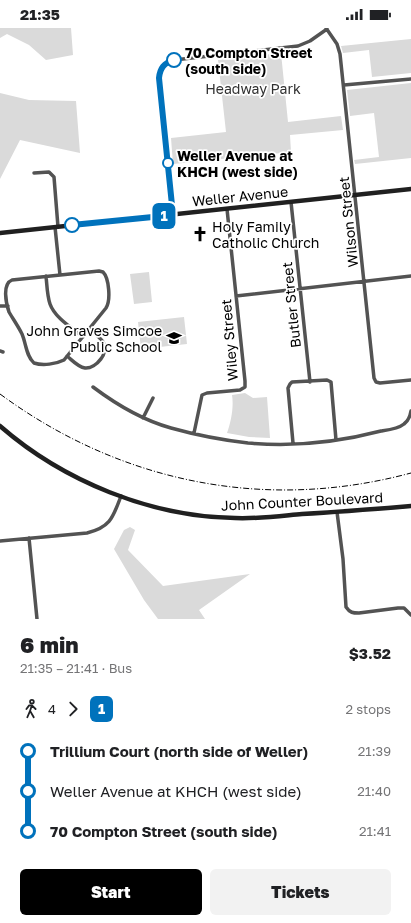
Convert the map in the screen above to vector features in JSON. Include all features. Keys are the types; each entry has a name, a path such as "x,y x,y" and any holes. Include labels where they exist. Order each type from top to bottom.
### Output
{"main road":[{"name":"Weller Avenue","path":"0,233 411,189"},
{"name":"John Counter Boulevard","path":"0,426 48,462 80,479 121,496 174,512 218,518 258,517 411,506"}],"street":[{"name":"Wilson Street","path":"326,28 339,49 344,85 374,378 376,382 380,383 411,380"},
{"path":"173,215 159,86 159,72 162,67 168,62 174,60 298,46 310,41 326,28"},
{"path":"344,85 411,78"},
{"path":"34,173 49,172 54,177 60,275"},
{"name":"Butler Street","path":"291,202 310,382"},
{"name":"Wiley Street","path":"194,433 202,395 207,393 240,390 245,387 246,381 227,209"},
{"path":"99,271 103,272 106,274 109,304 61,362 38,364 32,361 22,335 9,311 6,287 9,281 60,275 99,271"},
{"path":"46,276 48,297 52,308 58,316 83,337"},
{"path":"236,296 411,276"},
{"path":"0,306 8,306"},
{"path":"67,356 80,366 88,368 95,365 104,355 105,347 103,342 89,329"},
{"path":"293,443 288,386 292,382 327,380 331,382 336,440"},
{"path":"94,387 114,402 143,418 170,428 249,443 293,443 336,440 367,435 397,428 408,420 411,412"},
{"path":"143,418 153,398"},
{"path":"0,541 87,533 99,530 106,525 114,515 121,496"},
{"path":"337,512 343,559 346,607 349,611 359,613 404,608 411,615"},
{"path":"29,538 37,619"}],"green space":[{"path":"0,28 71,28 73,55 46,60 29,45 7,34 0,38"},
{"path":"411,39 411,73 372,77 369,50 343,53 341,46"},
{"name":"Headway Park","path":"281,53 288,122 341,116 343,130 290,135 291,152 173,164 171,138 226,132 218,60"},
{"path":"411,83 411,158 355,164 354,160 379,157 374,113 350,116 347,90"},
{"path":"0,93 29,100 76,101 80,153 20,140 0,179"},
{"path":"149,272 152,302 134,304 130,274"},
{"path":"184,317 187,344 141,349 138,322"},
{"path":"245,393 253,398 267,397 270,438 249,437 227,433 232,414 232,395"},
{"path":"130,527 135,530 128,550 163,586 250,574 199,610 205,619 158,619 144,600 114,549 124,530"}],"railway":[{"path":"0,394 46,425 95,449 145,468 196,482 249,489 303,490 357,484 411,473"}],"bus line":[{"name":"1","path":"72,225 173,215 159,72 164,65 174,60"}],"place":[{"name":"70 Compton Street (south side)","path":"174,60"},
{"name":"Weller Avenue at KHCH (west side)","path":"168,163"},
{"name":"Holy Family Catholic Church","path":"200,234"},
{"name":"John Graves Simcoe Public School","path":"174,338"}]}
